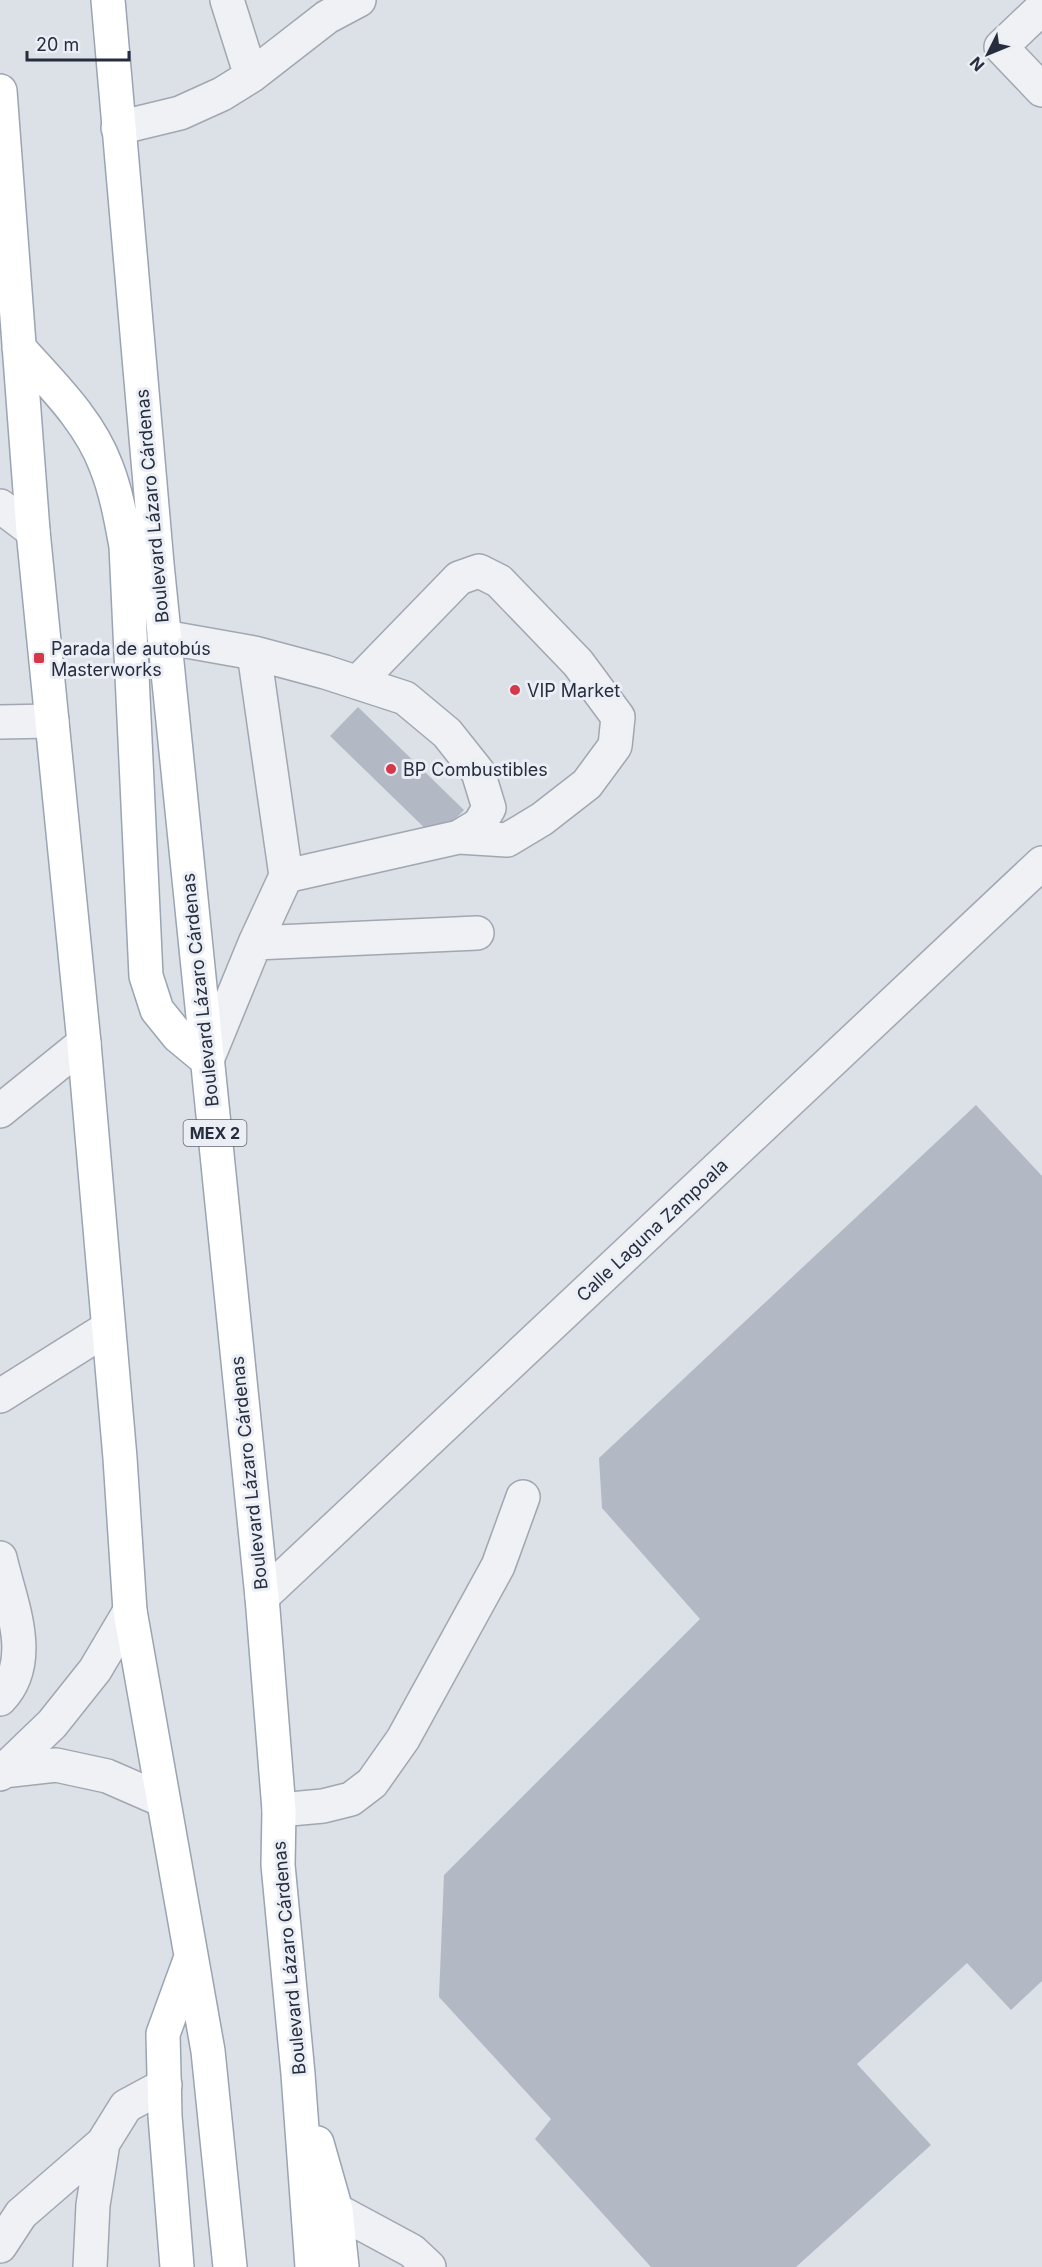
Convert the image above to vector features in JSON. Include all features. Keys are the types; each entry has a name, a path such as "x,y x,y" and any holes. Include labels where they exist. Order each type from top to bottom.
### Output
{"main road":[{"name":"Boulevard Lázaro Cárdenas","path":"108,0 164,638 262,1597 279,1810 278,1864 298,2074 312,2267"},
{"path":"0,91 9,338 33,531 84,1043 120,1458 130,1611 208,2050 230,2267"},
{"path":"9,338 76,413 106,464 113,489 126,546 146,976 157,1010 178,1036 207,1060"},
{"path":"177,2267 165,2116 163,2034 191,1958"},
{"path":"298,2074 336,2211 342,2267"}],"street":[{"path":"227,0 250,76"},
{"path":"118,128 180,113 222,94 250,76 348,2"},
{"path":"1042,8 1001,47 1042,90"},
{"path":"0,506 33,531"},
{"path":"286,876 459,837 507,840 542,819 586,784 615,746 618,717 578,663 499,581 479,572 459,578 358,682"},
{"path":"164,638 254,653 358,682 405,698 447,733 478,772 489,808 479,825 459,837"},
{"path":"207,1060 255,943 286,876 254,653"},
{"path":"0,722 52,721"},
{"name":"Calle Laguna Zampoala","path":"262,1597 1042,863"},
{"path":"255,943 477,933"},
{"path":"0,1111 84,1043"},
{"path":"0,1396 108,1328"},
{"path":"279,1810 323,1806 351,1798 372,1783 403,1739 498,1566 523,1497"},
{"path":"0,1558 20,1644 17,1670 7,1692 0,1699"},
{"path":"1,1772 52,1724 95,1670 130,1611"},
{"path":"1,1772 56,1765 107,1776 162,1800"},
{"path":"0,2246 21,2214 103,2143 126,2106 165,2085"},
{"path":"90,2267 93,2205 103,2143"},
{"path":"336,2211 412,2251 429,2267"}],"building":[{"path":"358,707 464,810 436,839 330,736"},
{"path":"976,1105 1042,1176 1042,1981 1011,2010 967,1963 857,2064 931,2145 796,2267 651,2267 535,2139 551,2119 439,1997 444,1875 700,1619 602,1508 599,1458"}],"place":[{"name":"Parada de autobús Masterworks","path":"39,658"},
{"name":"VIP Market","path":"515,690"},
{"name":"BP Combustibles","path":"391,769"}]}
